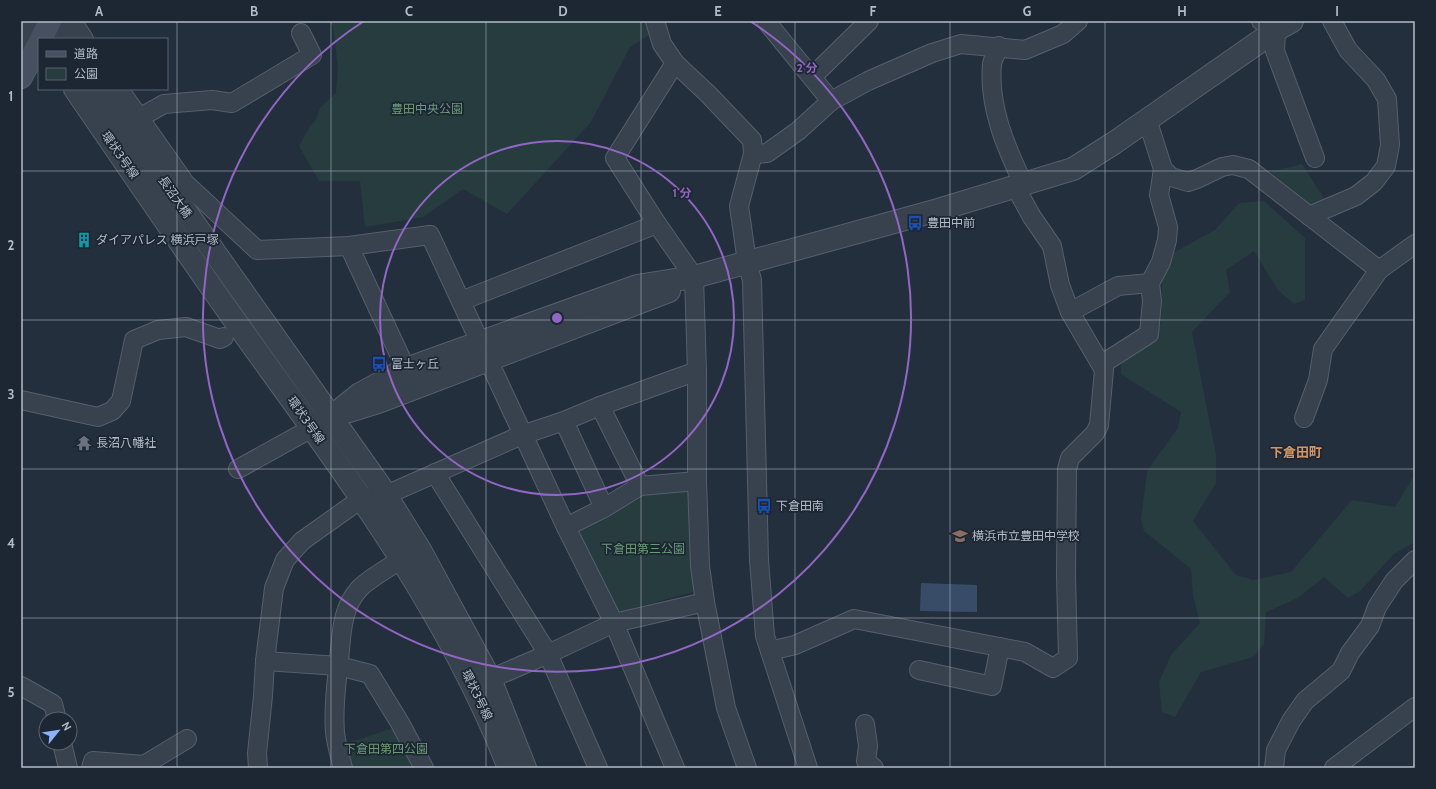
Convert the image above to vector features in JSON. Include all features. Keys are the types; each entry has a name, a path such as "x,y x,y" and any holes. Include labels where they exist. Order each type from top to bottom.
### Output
{"main road":[{"path":"42,38 51,21"},
{"path":"21,77 38,46"}],"street":[{"path":"27,21 38,42"},
{"path":"51,21 63,38"},
{"path":"72,21 83,38"},
{"path":"655,21 662,44 675,63 708,94 752,140 753,154 739,206 747,262 752,280 759,560 765,636 808,768"},
{"path":"766,21 813,76 831,101"},
{"path":"813,76 869,21"},
{"path":"1309,216 1356,196 1374,182 1386,166 1390,145 1387,99 1376,80 1348,50 1332,21"},
{"path":"753,154 767,153 798,131 831,101 868,81 932,53 961,44 999,46 1025,50 1063,34 1073,23"},
{"path":"331,417 378,402 484,351 637,286 694,277 1020,186 1073,169 1148,119 1276,24"},
{"path":"1276,24 1275,52 1315,158"},
{"path":"139,118 164,104 212,100 232,103 312,55 301,33"},
{"path":"21,36 38,44"},
{"path":"770,651 795,645 854,619 1025,652 1053,668 1068,658 1066,575 1067,469 1070,458 1095,433 1099,425 1105,376 1102,364 1070,312 1060,285 1052,246 1032,217 1004,143 992,89 992,63 999,46"},
{"path":"675,63 614,158 694,277 697,371 697,481 700,566 705,602 726,708 747,768"},
{"name":"環状3号線","path":"75,90 251,344 312,428 421,589 474,687 510,768"},
{"name":"長沼大橋","path":"100,90 278,344"},
{"path":"120,90 184,183 257,250 349,246 430,235 522,435 614,623 675,768"},
{"path":"1102,364 1149,334 1152,301 1150,283 1162,262 1167,240 1168,227 1159,195 1163,169 1148,119"},
{"path":"1163,169 1171,177 1188,182 1198,179 1222,167 1240,166 1249,169 1267,181 1309,216 1379,270"},
{"path":"461,301 657,224"},
{"path":"1304,418 1318,380 1323,349 1379,270 1415,244"},
{"path":"349,246 406,369"},
{"path":"1070,312 1118,286 1150,283"},
{"path":"21,400 98,417 112,411 121,401 134,340 158,330 186,328 220,339 224,337"},
{"name":"環状3号線","path":"278,344 386,495 420,550 490,679 525,768"},
{"path":"238,469 331,417 360,394 406,369 484,351"},
{"path":"258,768 257,753 265,661 274,588 285,560 302,540 361,499 386,495 435,472 522,435 564,421 600,406 697,371"},
{"path":"600,406 640,486"},
{"path":"564,421 604,508"},
{"path":"435,472 548,654 598,768"},
{"path":"566,527 604,508 640,486 697,481"},
{"path":"343,768 335,733 334,695 339,666 339,642 344,615 350,602 359,589 401,559"},
{"path":"1274,768 1276,750 1291,721 1305,701 1341,671 1350,653 1370,626 1377,607 1394,581 1415,560"},
{"path":"490,679 614,623 705,602"},
{"path":"919,670 992,686 1000,647"},
{"path":"265,661 339,666 370,674 400,723 424,768"},
{"path":"21,686 53,704 54,711"},
{"path":"1334,768 1415,708"},
{"path":"865,724 868,746 866,761 874,768"},
{"path":"91,768 93,761 144,765 187,739"},
{"path":"64,751 68,768"}],"green space":[{"name":"豊田中央公園","path":"327,21 648,21 651,34 630,47 591,122 507,214 463,189 423,217 365,227 360,181 319,181 299,146 310,126 316,120 320,108 336,93 338,68 333,26"},
{"path":"1302,164 1325,200 1313,206 1304,204 1270,172"},
{"path":"1264,201 1305,238 1305,300 1294,304 1278,290 1254,251 1226,270 1230,292 1192,332 1216,455 1216,483 1193,521 1236,575 1253,580 1291,572 1352,500 1395,507 1415,474 1415,542 1394,554 1360,591 1348,598 1324,577 1298,598 1266,612 1264,644 1253,657 1201,672 1175,717 1162,712 1159,682 1171,655 1200,623 1193,595 1191,569 1144,531 1141,519 1147,471 1178,428 1181,412 1121,374 1121,364 1151,336 1161,323 1162,277 1173,253 1215,230 1239,203"},
{"name":"下倉田第三公園","path":"688,490 696,591 617,613 575,527 641,491"},
{"name":"下倉田第四公園","path":"396,727 417,768 349,768 345,744"}],"water":[{"path":"921,583 977,585 977,612 920,611"}],"place":[{"name":"豊田中前","path":"915,223"},
{"name":"ダイアパレス 横浜戸塚","path":"84,240"},
{"name":"富士ヶ丘","path":"379,364"},
{"name":"長沼八幡社","path":"84,443"},
{"name":"下倉田南","path":"764,506"},
{"name":"横浜市立豊田中学校","path":"960,536"}],"district":[{"name":"下倉田町","path":"1296,452"}]}
